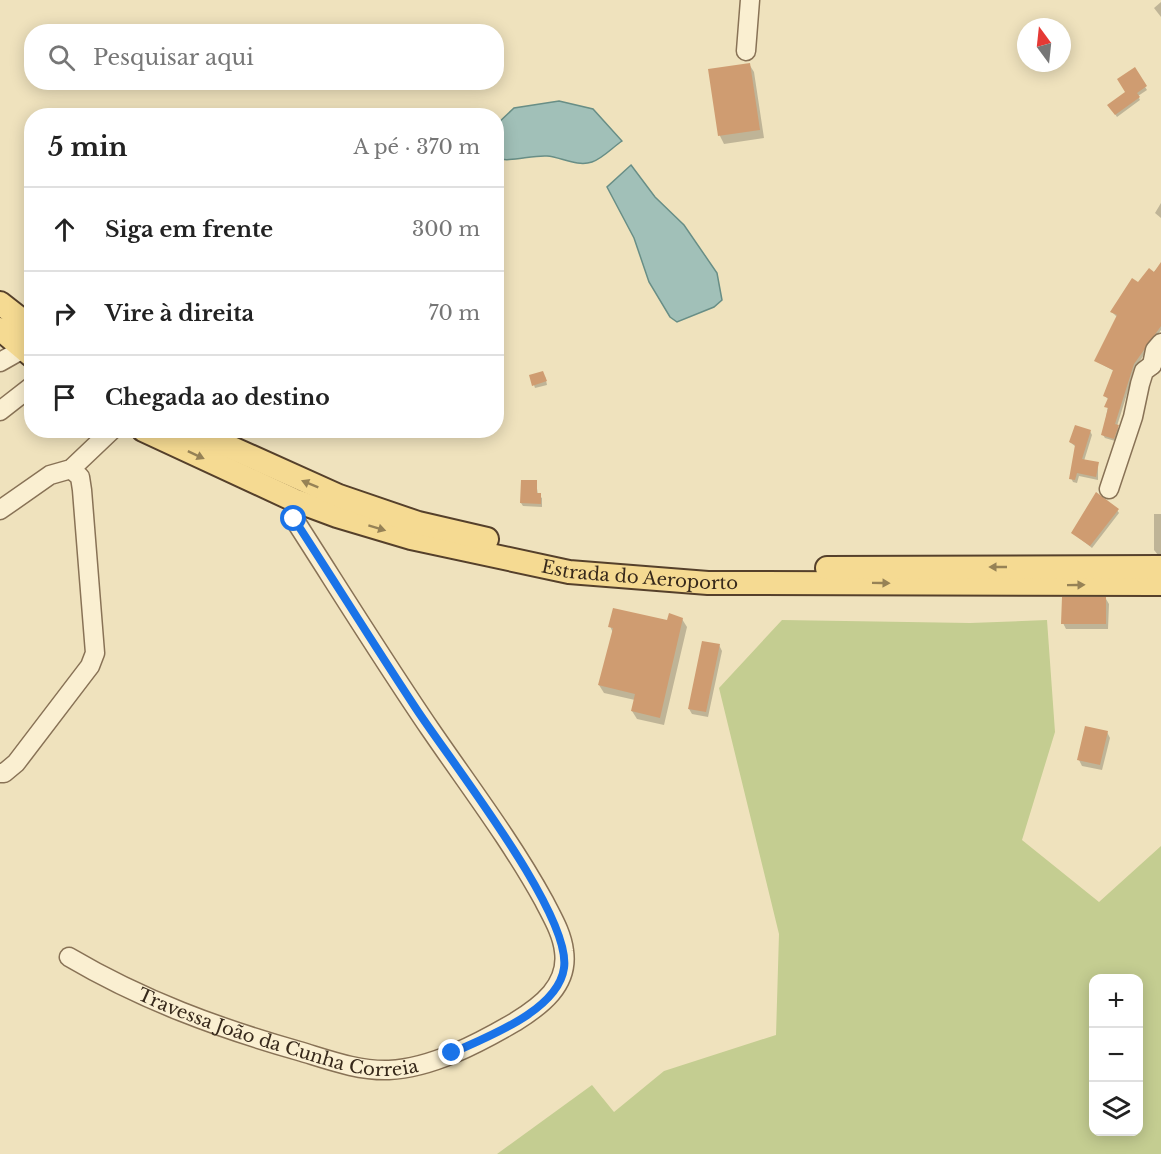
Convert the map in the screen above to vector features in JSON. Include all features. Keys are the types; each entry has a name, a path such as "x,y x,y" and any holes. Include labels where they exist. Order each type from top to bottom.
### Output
{"main road":[{"path":"0,303 24,322"},
{"path":"0,329 24,345"},
{"name":"Estrada do Aeroporto","path":"160,438 294,500 411,538 569,572 708,583 1161,584"},
{"name":"Estrada do Aeroporto","path":"209,438 302,481 418,523 569,558 705,568 1161,567"}],"street":[{"path":"746,51 750,0"},
{"path":"1109,489 1133,417 1144,371 1156,370 1155,350 1161,343"},
{"path":"0,362 24,350"},
{"path":"0,411 24,392"},
{"path":"0,773 4,773 16,763 90,666 95,653 75,473 105,438"},
{"path":"0,510 50,475 75,473 119,438"},
{"name":"Travessa João da Cunha Correia","path":"69,957 124,988 234,1032 351,1066 389,1070 424,1064 507,1027 543,1003 561,981 564,951 559,932 534,883 415,708 294,519 294,500"}],"green space":[{"path":"782,620 970,623 1047,620 1055,732 1022,840 1099,902 1161,846 1161,1154 497,1154 592,1085 614,1112 664,1071 776,1035 779,934 719,688"}],"water":[{"path":"559,101 593,109 622,141 600,158 586,163 575,163 547,156 504,159 504,117 514,108"},
{"path":"631,165 655,197 684,225 717,273 722,300 714,307 677,322 670,317 649,282 634,238 607,187"}],"building":[{"path":"750,63 760,130 718,136 708,69"},
{"path":"1135,67 1147,86 1137,93 1140,97 1115,115 1107,105 1125,92 1117,79"},
{"path":"1161,262 1161,326 1134,364 1115,424 1119,425 1114,439 1101,435 1108,408 1104,407 1108,398 1103,396 1113,370 1094,361 1117,315 1110,312 1132,278 1138,282 1149,268 1154,272"},
{"path":"543,371 547,381 532,386 529,375"},
{"path":"1075,425 1091,430 1082,459 1099,462 1096,477 1077,473 1075,480 1069,479 1075,445 1069,442"},
{"path":"521,480 537,480 537,493 541,493 541,504 520,503"},
{"path":"1096,492 1119,509 1090,546 1071,533"},
{"path":"1062,597 1106,597 1106,624 1061,624"},
{"path":"613,608 667,620 669,613 683,618 660,718 631,711 635,694 598,685 613,628 608,627"},
{"path":"702,641 720,644 706,712 688,709"},
{"path":"1085,726 1108,731 1100,765 1077,760"}],"route":[{"path":"294,519 415,708 516,854 559,932 564,951 564,969 561,981 554,992 543,1003 507,1027 452,1053"}]}
